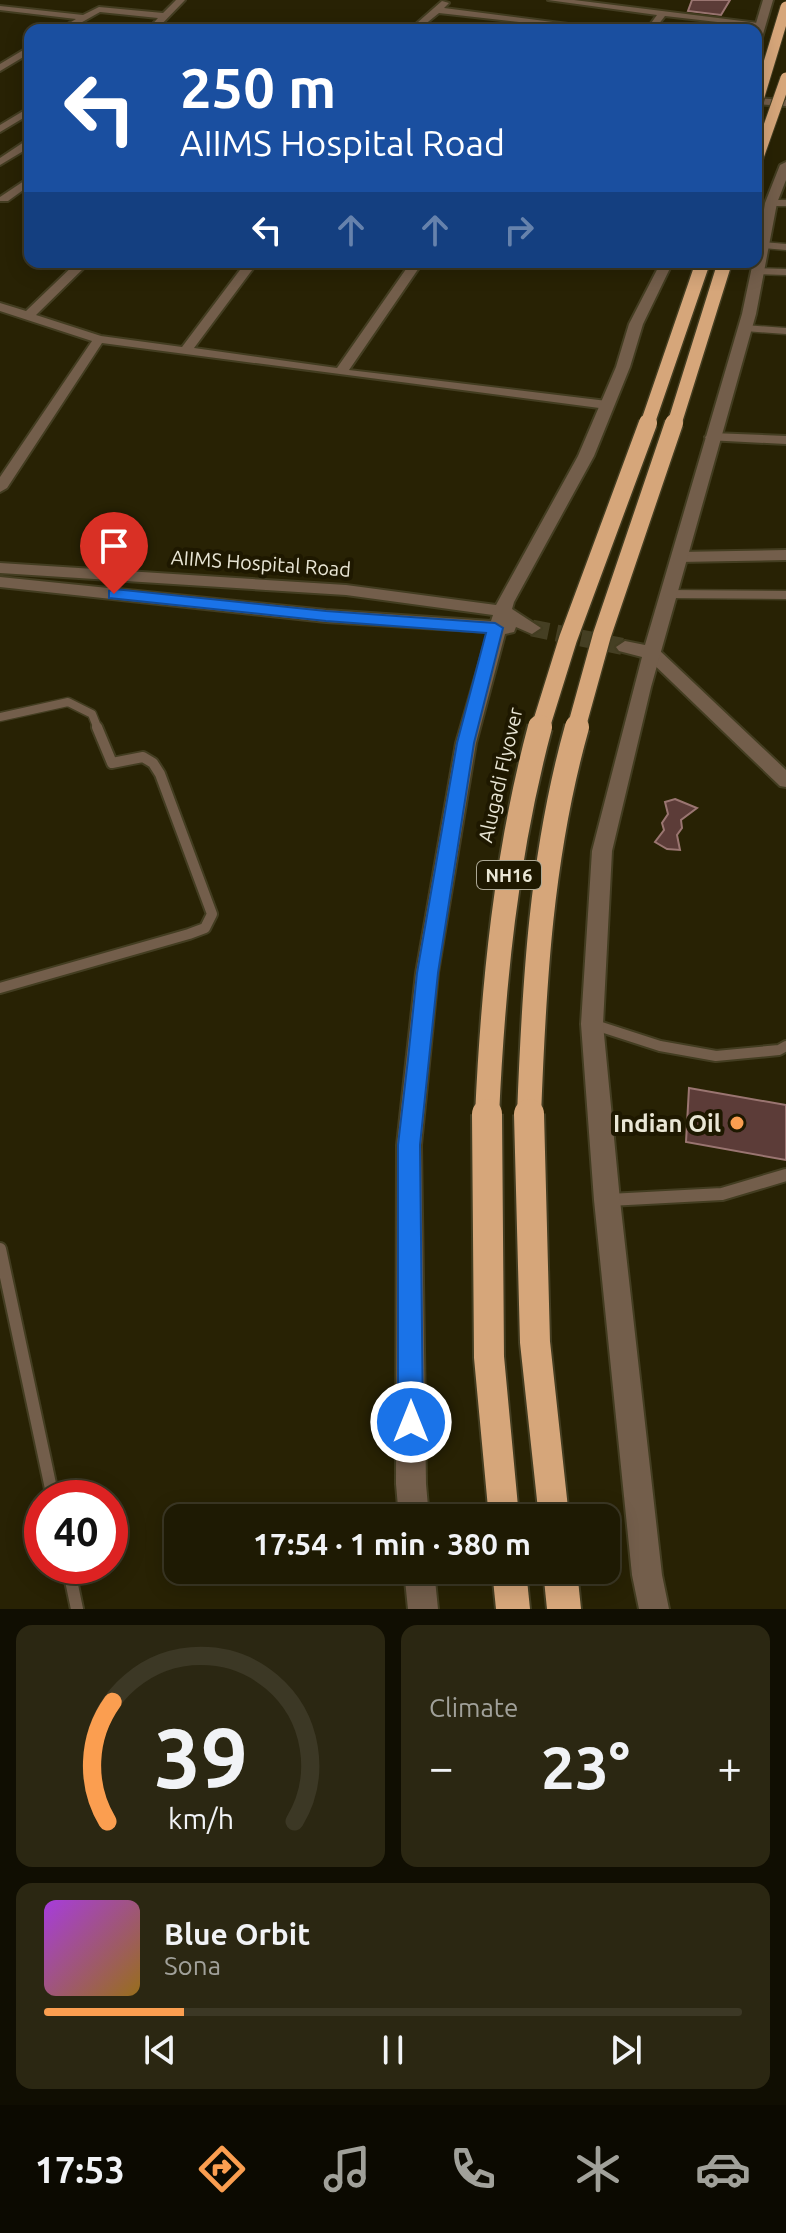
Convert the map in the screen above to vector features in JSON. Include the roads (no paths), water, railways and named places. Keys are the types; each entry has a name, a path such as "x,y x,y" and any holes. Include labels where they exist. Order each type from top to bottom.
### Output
{"highway":[{"path":"762,84 786,7"},
{"path":"762,146 786,78"},
{"name":"Alugadi Flyover","path":"503,1504 489,1359 486,1133 498,960 514,840 537,736 701,268"},
{"name":"NH16","path":"552,1504 535,1342 528,1131 535,967 549,847 570,751 602,635 657,478 723,268"},
{"path":"510,1584 513,1609"},
{"path":"561,1584 564,1609"}],"street":[{"path":"23,10 41,0"},
{"path":"157,24 181,0"},
{"path":"420,24 448,0"},
{"path":"552,0 761,24 768,0"},
{"path":"0,8 83,17"},
{"path":"72,24 99,9 164,16"},
{"path":"437,10 559,24"},
{"path":"655,24 663,13"},
{"path":"0,68 24,53"},
{"path":"762,103 786,103"},
{"path":"0,129 24,114"},
{"path":"8,142 24,144"},
{"path":"0,162 24,147"},
{"path":"762,250 779,203 786,165"},
{"path":"4,199 24,184"},
{"path":"28,316 78,268"},
{"path":"186,350 248,268"},
{"path":"341,372 413,268"},
{"path":"413,1504 409,1145 427,973 466,743 498,620 527,557 586,456 636,324 664,268"},
{"path":"654,1609 647,1575 607,1200 592,1024 602,851 652,653 745,328 759,268"},
{"path":"0,307 99,339 607,405"},
{"path":"0,488 99,339"},
{"path":"712,437 786,440"},
{"path":"678,557 786,555"},
{"name":"AIIMS Hospital Road","path":"0,568 346,590 422,602 498,620"},
{"path":"0,582 326,616 498,620"},
{"path":"625,647 652,653 786,781"},
{"path":"420,1584 423,1609"}],"lane":[{"path":"763,245 786,247"},
{"path":"758,271 786,272"},
{"path":"745,328 786,331"},
{"path":"668,594 786,595"},
{"path":"0,717 68,702 92,714 112,763 143,757 153,763 160,774 212,914 205,928 189,934 0,988"},
{"path":"592,1024 660,1046 716,1056 779,1050 786,1046"},
{"path":"607,1200 709,1196 761,1187 786,1175"},
{"path":"0,1249 49,1480"},
{"path":"72,1584 77,1609"}],"tunnel":[{"path":"532,628 625,647"}],"place":[{"name":"Indian Oil","path":"737,1123"}]}
